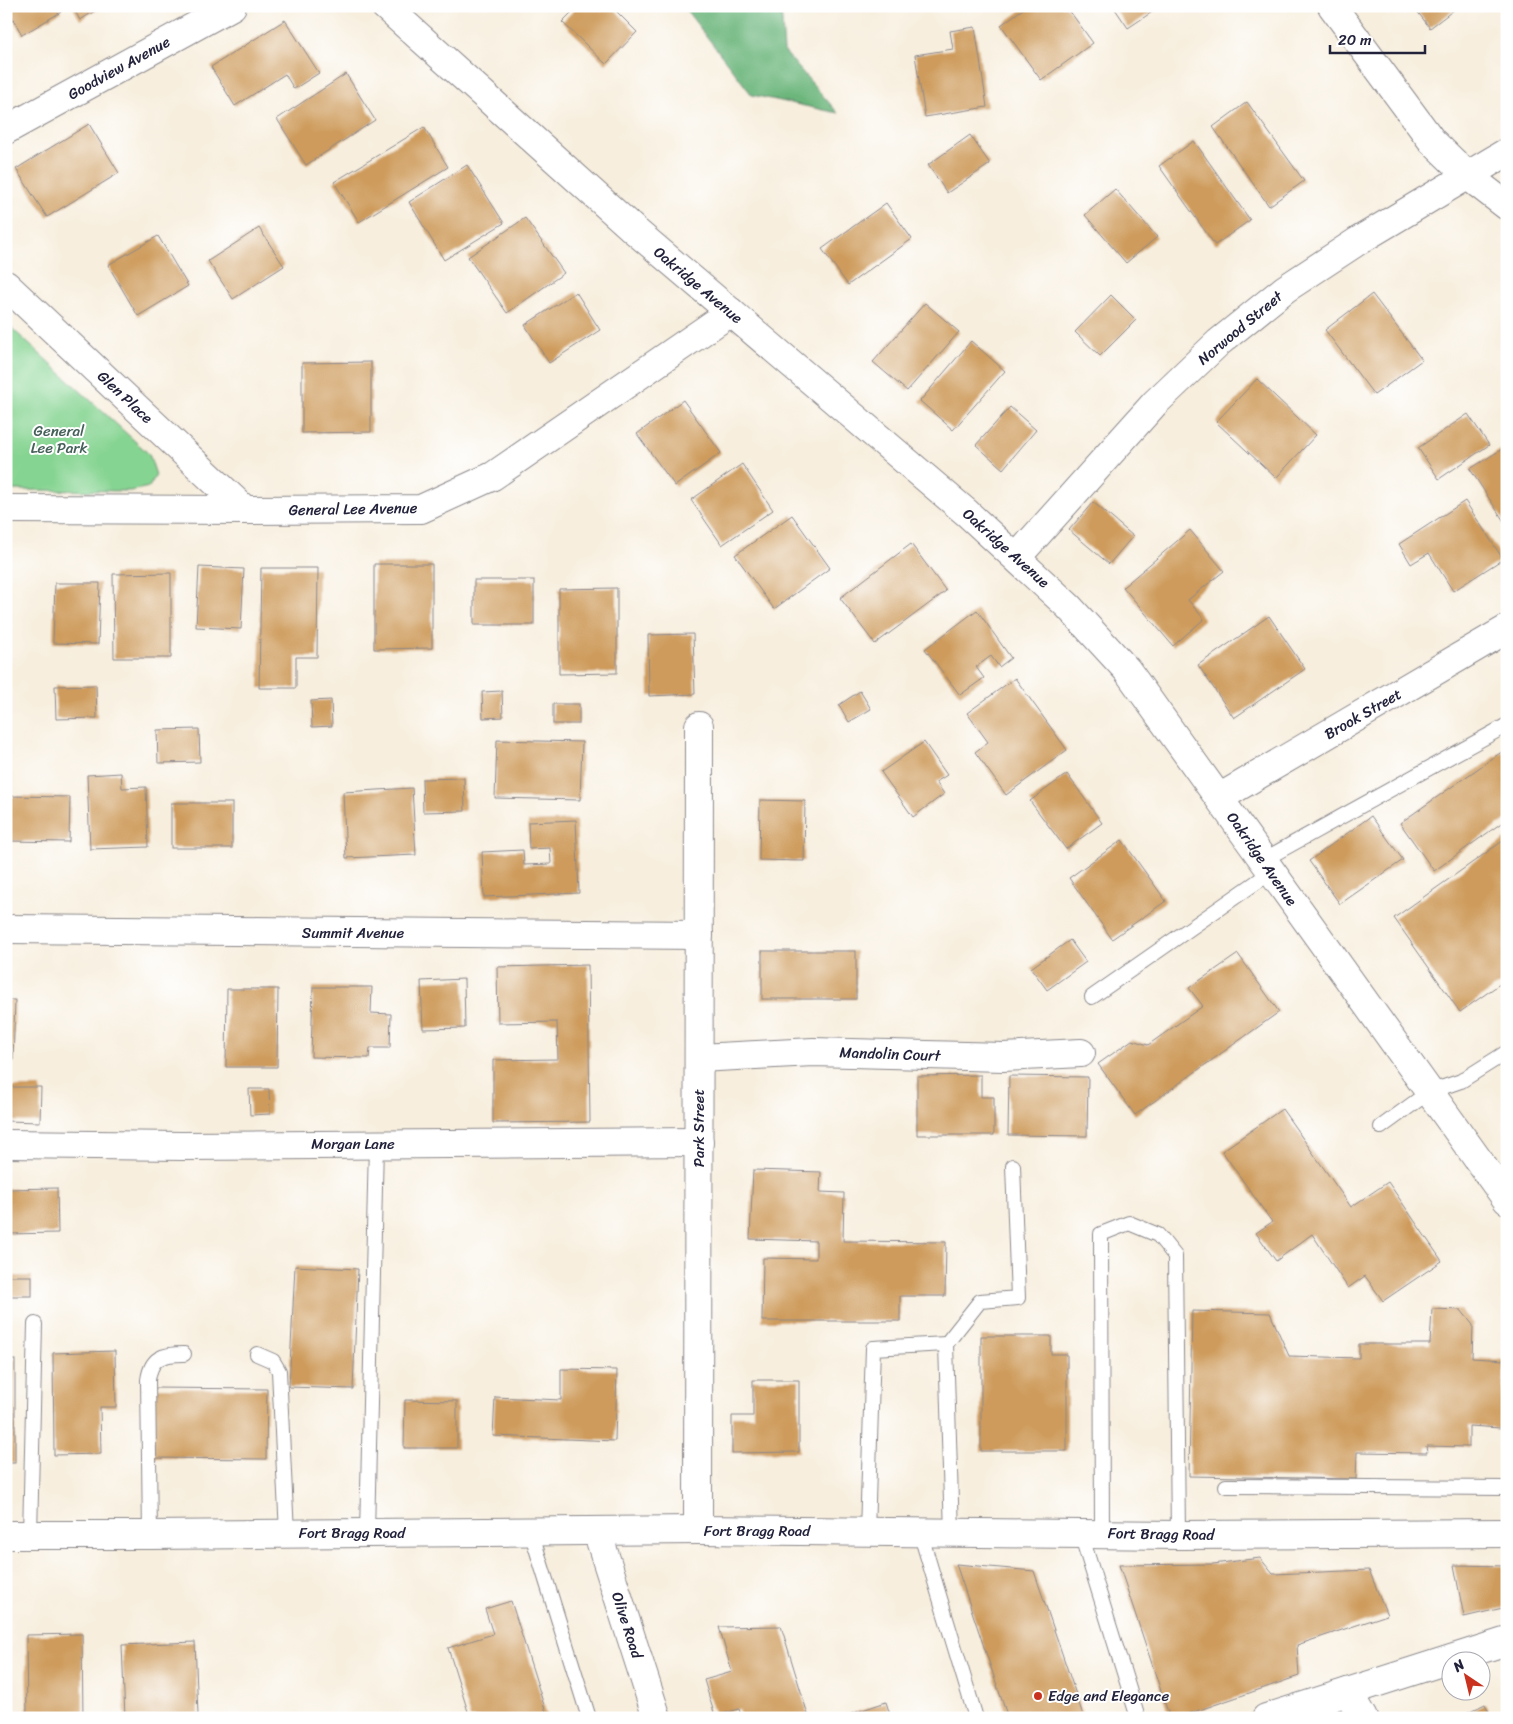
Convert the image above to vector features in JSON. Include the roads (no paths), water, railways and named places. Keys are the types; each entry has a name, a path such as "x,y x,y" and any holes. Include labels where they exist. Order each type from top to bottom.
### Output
{"street":[{"name":"Goodview Avenue","path":"6,130 232,6"},
{"name":"Oakridge Avenue","path":"385,6 632,229 967,513 1017,557 1068,606 1128,670 1507,1200"},
{"path":"1332,6 1432,141 1468,176 1507,206"},
{"name":"Norwood Street","path":"1017,557 1155,404 1218,343 1285,289 1333,257 1507,152"},
{"name":"Glen Place","path":"6,284 244,510"},
{"name":"General Lee Avenue","path":"6,509 421,509 494,476 731,312"},
{"name":"Brook Street","path":"1219,798 1507,629"},
{"name":"Park Street","path":"698,1530 700,726"},
{"name":"Summit Avenue","path":"6,930 700,935"},
{"name":"Mandolin Court","path":"699,1058 813,1052 1003,1057 1081,1052"},
{"name":"Morgan Lane","path":"6,1144 182,1146 699,1142"},
{"name":"Fort Bragg Road","path":"18,1535 698,1530 1178,1535 1507,1534"},
{"name":"Olive Road","path":"598,1532 657,1718"},
{"path":"1266,1718 1507,1641"},
{"path":"1348,1692 1363,1718"}],"lane":[{"path":"1092,997 1267,866 1507,726"},
{"path":"1381,1127 1429,1092 1461,1081 1507,1052"},
{"path":"367,1533 376,1144"},
{"path":"952,1532 946,1344 980,1301 1018,1298 1014,1166"},
{"path":"1138,1718 1091,1534 1101,1234 1129,1224 1158,1234 1176,1256 1178,1535"},
{"path":"18,1535 35,1324"},
{"path":"867,1532 873,1348 946,1344"},
{"path":"150,1535 149,1369 158,1358 170,1354 184,1354"},
{"path":"258,1354 273,1362 279,1370 287,1533"},
{"path":"1226,1486 1507,1488"},
{"path":"531,1532 589,1718"},
{"path":"920,1532 976,1718"}],"place":[{"name":"Edge and Elegance","path":"1038,1696"}],"park label":[{"name":"General Lee Park","path":"59,440"}]}
